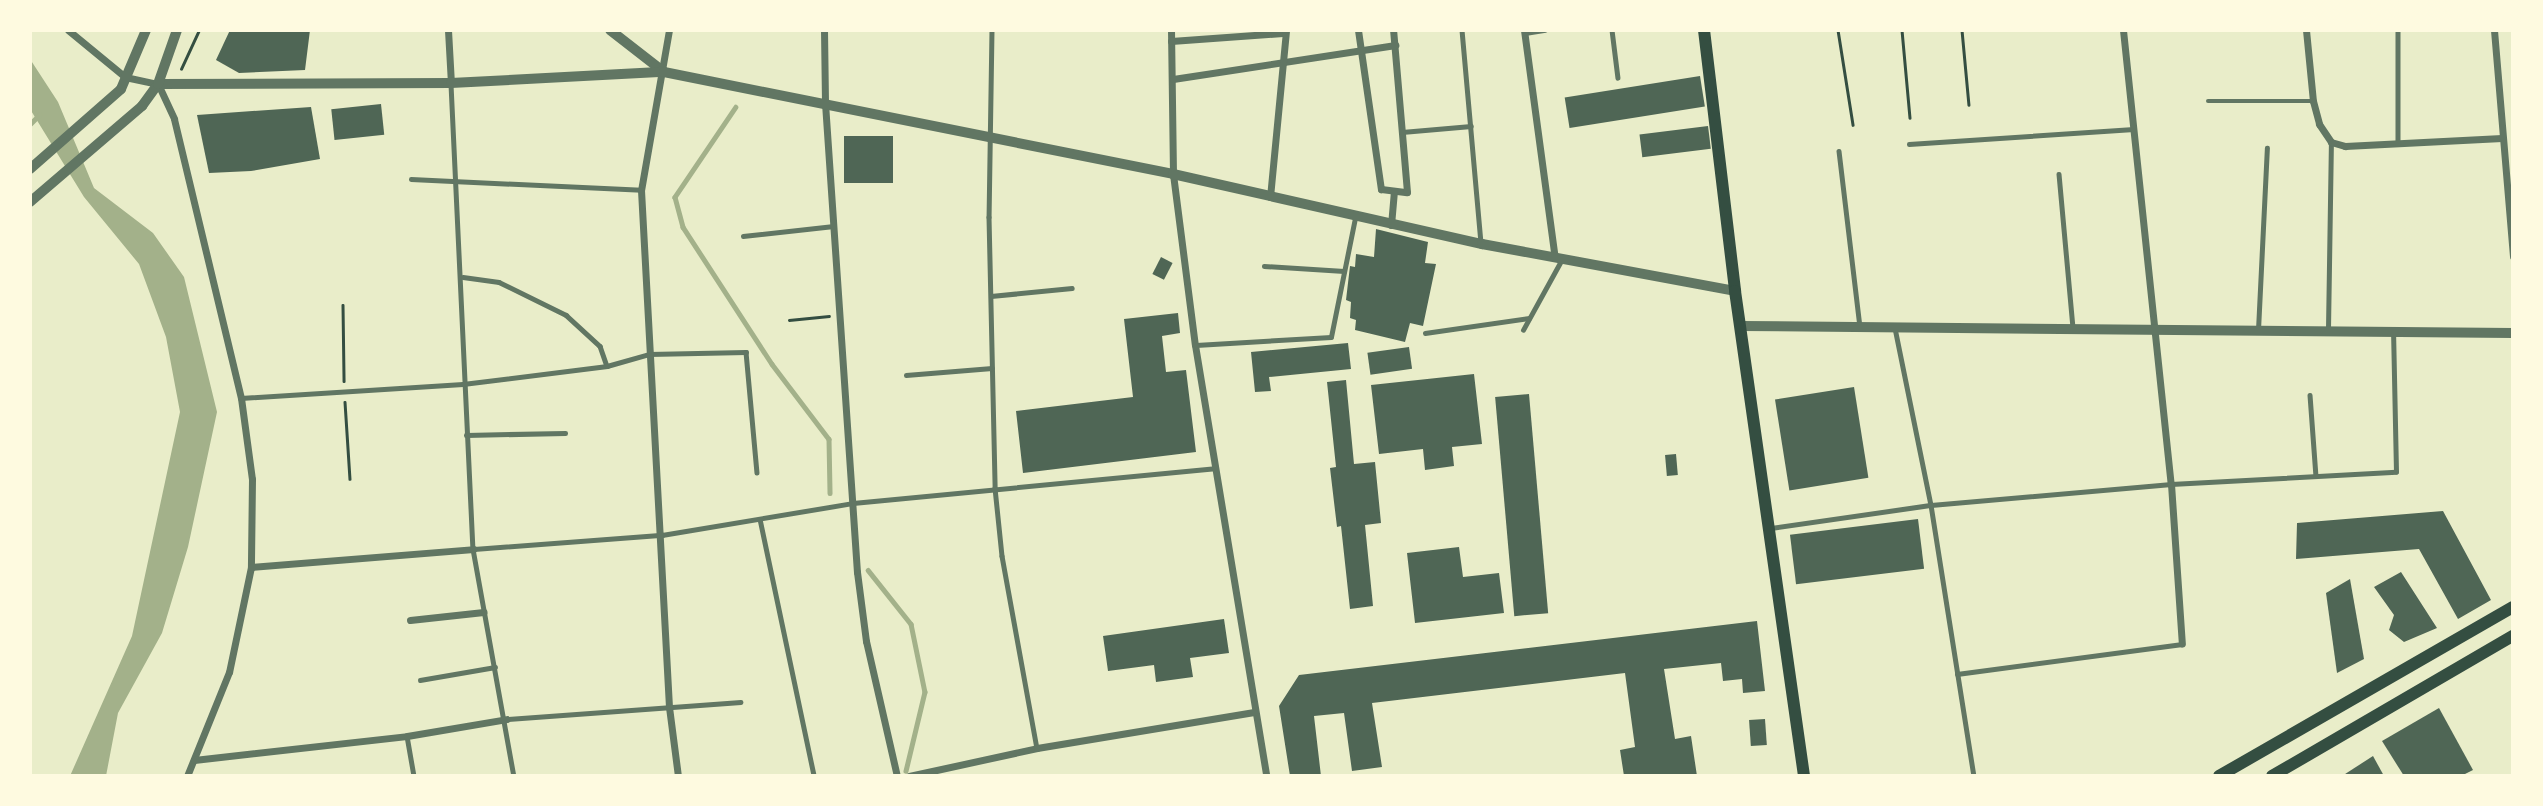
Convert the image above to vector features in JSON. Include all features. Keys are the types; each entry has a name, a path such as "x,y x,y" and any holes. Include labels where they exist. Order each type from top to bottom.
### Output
{"main road":[{"path":"1704,30 1735,291 1771,528 1804,776"},
{"path":"2219,776 2513,607"},
{"path":"2272,776 2513,636"}],"street":[{"path":"68,30 125,77 158,85 451,83 664,72 1173,174 1356,218 1482,244 1735,291"},
{"path":"30,169 121,89 146,30"},
{"path":"30,202 142,106 158,85 177,30"},
{"path":"448,30 451,83"},
{"path":"610,30 664,72"},
{"path":"669,30 664,72 641,190 662,535 669,706 678,776"},
{"path":"824,30 825,103 853,503 866,641 897,776"},
{"path":"1171,30 1173,174 1214,468 1266,776"},
{"path":"1358,30 1381,189 1407,192 1393,30"},
{"path":"2123,30 2171,484 2182,644"},
{"path":"2306,30 2313,101 2319,124 2331,142 2345,146 2502,138"},
{"path":"2494,30 2513,256"},
{"path":"1524,31 1558,259"},
{"path":"1171,41 1285,32 1270,198"},
{"path":"1173,79 1281,60 1362,52 1395,45"},
{"path":"158,85 174,119 241,398 253,479 251,567 229,672 187,776"},
{"path":"1391,225 1394,191"},
{"path":"1741,326 2513,333"},
{"path":"251,567 474,549"},
{"path":"410,620 484,612"},
{"path":"909,776 1037,748 1254,712"},
{"path":"194,760 407,736 507,719"}],"lane":[{"path":"992,30 991,296 995,488 1002,556 1037,748"},
{"path":"1462,30 1482,244"},
{"path":"1524,31 1545,30"},
{"path":"1612,30 1618,78"},
{"path":"2398,30 2398,144"},
{"path":"451,83 463,277 463,384 474,549 484,612 507,719 514,776"},
{"path":"2208,101 2313,101"},
{"path":"1402,132 1471,126"},
{"path":"1909,144 2134,129"},
{"path":"2329,331 2331,142"},
{"path":"2258,331 2267,148"},
{"path":"1839,151 1860,327"},
{"path":"2059,174 2073,329"},
{"path":"411,179 456,179 641,190"},
{"path":"1195,345 1331,337 1356,218"},
{"path":"743,236 834,225"},
{"path":"1523,330 1558,259"},
{"path":"1264,265 1343,271"},
{"path":"463,277 499,282 566,315 600,346 607,366"},
{"path":"991,296 1072,288"},
{"path":"1425,333 1529,318"},
{"path":"1895,327 1931,505 1974,776"},
{"path":"1771,528 1931,505 2171,484 2396,472 2393,332"},
{"path":"241,398 463,384 607,366 649,354 746,352 757,473"},
{"path":"906,375 992,368"},
{"path":"2311,395 2316,476"},
{"path":"466,435 565,433"},
{"path":"474,549 662,535 853,503 1214,468"},
{"path":"761,519 814,776"},
{"path":"1957,674 2182,644"},
{"path":"420,680 495,667"},
{"path":"507,719 740,702"},
{"path":"407,736 414,776"}],"path":[{"path":"158,85 183,69 199,30"},
{"path":"1838,30 1853,125"},
{"path":"1902,30 1910,118"},
{"path":"1962,30 1969,106"},
{"path":"789,320 840,314"}],"shaded area":[{"path":"30,59 58,102 94,188 153,233 184,277 217,412 188,547 162,633 118,713 106,776 70,776 132,636 180,412 166,337 139,264 84,197 30,109"}],"building":[{"path":"230,30 310,30 305,70 239,73 216,60"},
{"path":"1700,76 1705,107 1570,128 1565,97"},
{"path":"381,104 384,135 335,140 331,109"},
{"path":"311,107 320,159 251,171 209,173 197,115"},
{"path":"1708,126 1711,149 1642,157 1640,134"},
{"path":"844,136 893,136 893,183 844,183"},
{"path":"1376,229 1428,242 1425,263 1436,264 1423,326 1410,323 1405,342 1355,330 1356,320 1350,318 1351,302 1346,300 1350,266 1355,267 1356,254 1374,257"},
{"path":"1161,257 1173,263 1164,280 1152,274"},
{"path":"1178,313 1180,333 1162,336 1166,372 1186,370 1196,452 1023,473 1016,411 1133,397 1124,319"},
{"path":"1348,343 1351,369 1269,377 1271,391 1255,392 1251,352"},
{"path":"1409,347 1412,369 1370,375 1367,353"},
{"path":"1474,374 1482,444 1452,447 1454,466 1425,470 1423,449 1379,454 1371,385"},
{"path":"1346,380 1354,464 1375,462 1381,523 1365,525 1373,606 1350,609 1341,526 1337,527 1330,468 1336,467 1327,382"},
{"path":"1854,387 1868,478 1789,490 1775,400"},
{"path":"1529,394 1548,613 1514,616 1495,397"},
{"path":"1676,454 1678,475 1667,476 1665,455"},
{"path":"2443,511 2491,600 2458,619 2419,549 2296,559 2297,523"},
{"path":"1918,519 1924,569 1796,584 1790,535"},
{"path":"1459,547 1463,577 1499,573 1504,613 1415,623 1407,553"},
{"path":"2401,572 2437,628 2404,642 2389,630 2394,615 2374,587"},
{"path":"2350,579 2364,659 2337,673 2326,593"},
{"path":"1224,619 1229,653 1190,658 1193,677 1156,682 1154,665 1108,671 1103,636"},
{"path":"1757,621 1765,691 1743,693 1742,679 1723,681 1721,663 1664,669 1675,739 1691,736 1697,776 1624,776 1620,750 1635,747 1625,673 1372,703 1382,767 1352,771 1344,713 1314,716 1321,776 1290,776 1279,706 1299,675"},
{"path":"2439,708 2473,770 2461,776 2404,776 2382,741"},
{"path":"1765,719 1767,745 1751,746 1749,720"},
{"path":"2373,756 2384,776 2342,776"}],"waterway":[{"path":"736,107 675,197 683,227 772,364 829,439 830,493"},
{"path":"30,124 39,115"},
{"path":"868,570 911,624 925,692 906,771"}]}
